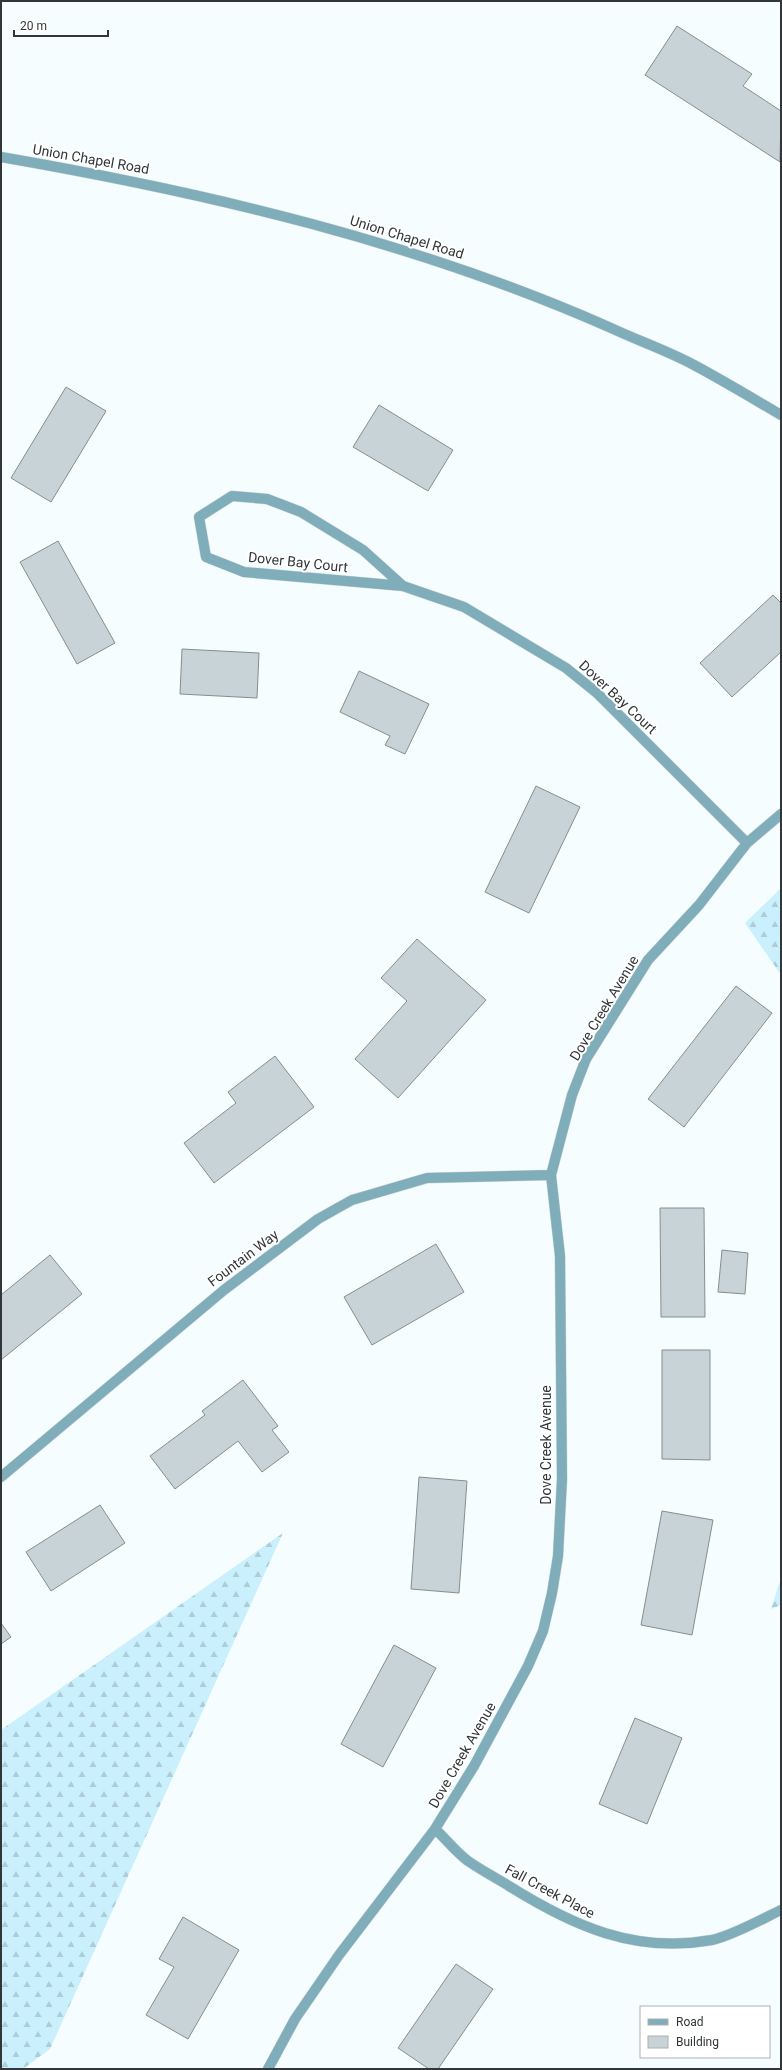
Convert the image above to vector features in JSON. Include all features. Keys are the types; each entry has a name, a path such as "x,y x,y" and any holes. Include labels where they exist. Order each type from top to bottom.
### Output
{"street":[{"name":"Union Chapel Road","path":"1,157 154,184 340,231 477,274 556,304 693,365 781,415"},
{"name":"Dover Bay Court","path":"403,586 363,550 301,512 267,499 232,496 199,517 206,557 244,572 403,586 464,608 566,668 597,693 747,843"},
{"name":"Dove Creek Avenue","path":"268,2069 295,2019 339,1955 435,1829 474,1766 528,1666 543,1631 552,1593 558,1556 562,1479 560,1256 551,1175 572,1095 586,1059 648,960 699,904 747,843 781,814"},
{"name":"Fountain Way","path":"1,1477 224,1290 324,1215 352,1200 427,1178 551,1175"},
{"name":"Fall Creek Place","path":"435,1829 467,1860 530,1899 563,1917 598,1932 635,1941 674,1944 713,1939 749,1925 781,1910"}],"green space":[{"path":"781,888 781,975 745,923"},
{"path":"283,1533 50,2049 23,2069 1,2069 1,1730"},
{"path":"781,1578 781,1605 771,1609"}],"building":[{"path":"677,26 752,74 743,86 781,111 780,162 645,75"},
{"path":"66,387 106,411 51,502 11,478"},
{"path":"379,405 453,450 428,491 353,447"},
{"path":"58,541 115,643 77,664 20,562"},
{"path":"773,595 781,603 781,652 732,697 700,663"},
{"path":"182,649 259,653 257,698 180,694"},
{"path":"359,671 429,704 405,754 385,745 390,736 340,712"},
{"path":"536,786 580,807 529,913 485,892"},
{"path":"417,939 486,1000 398,1098 355,1059 407,1001 381,978"},
{"path":"736,986 772,1013 684,1127 648,1099"},
{"path":"275,1056 314,1107 214,1183 184,1143 236,1103 228,1092"},
{"path":"660,1208 704,1208 705,1317 661,1317"},
{"path":"436,1244 464,1292 372,1345 344,1297"},
{"path":"722,1250 748,1253 745,1294 718,1292"},
{"path":"50,1255 82,1294 1,1360 1,1295"},
{"path":"662,1350 710,1350 710,1460 662,1459"},
{"path":"243,1380 278,1426 272,1430 289,1452 262,1472 238,1441 175,1489 150,1456 205,1415 202,1411"},
{"path":"419,1477 467,1481 459,1593 411,1589"},
{"path":"100,1505 125,1543 51,1591 26,1552"},
{"path":"662,1511 713,1520 692,1635 641,1625"},
{"path":"1,1623 11,1637 1,1644"},
{"path":"394,1645 436,1668 383,1767 341,1744"},
{"path":"635,1718 682,1738 647,1824 599,1804"},
{"path":"183,1917 239,1950 188,2039 146,2015 174,1967 159,1959"},
{"path":"456,1964 493,1989 438,2069 429,2069 398,2048"}]}
